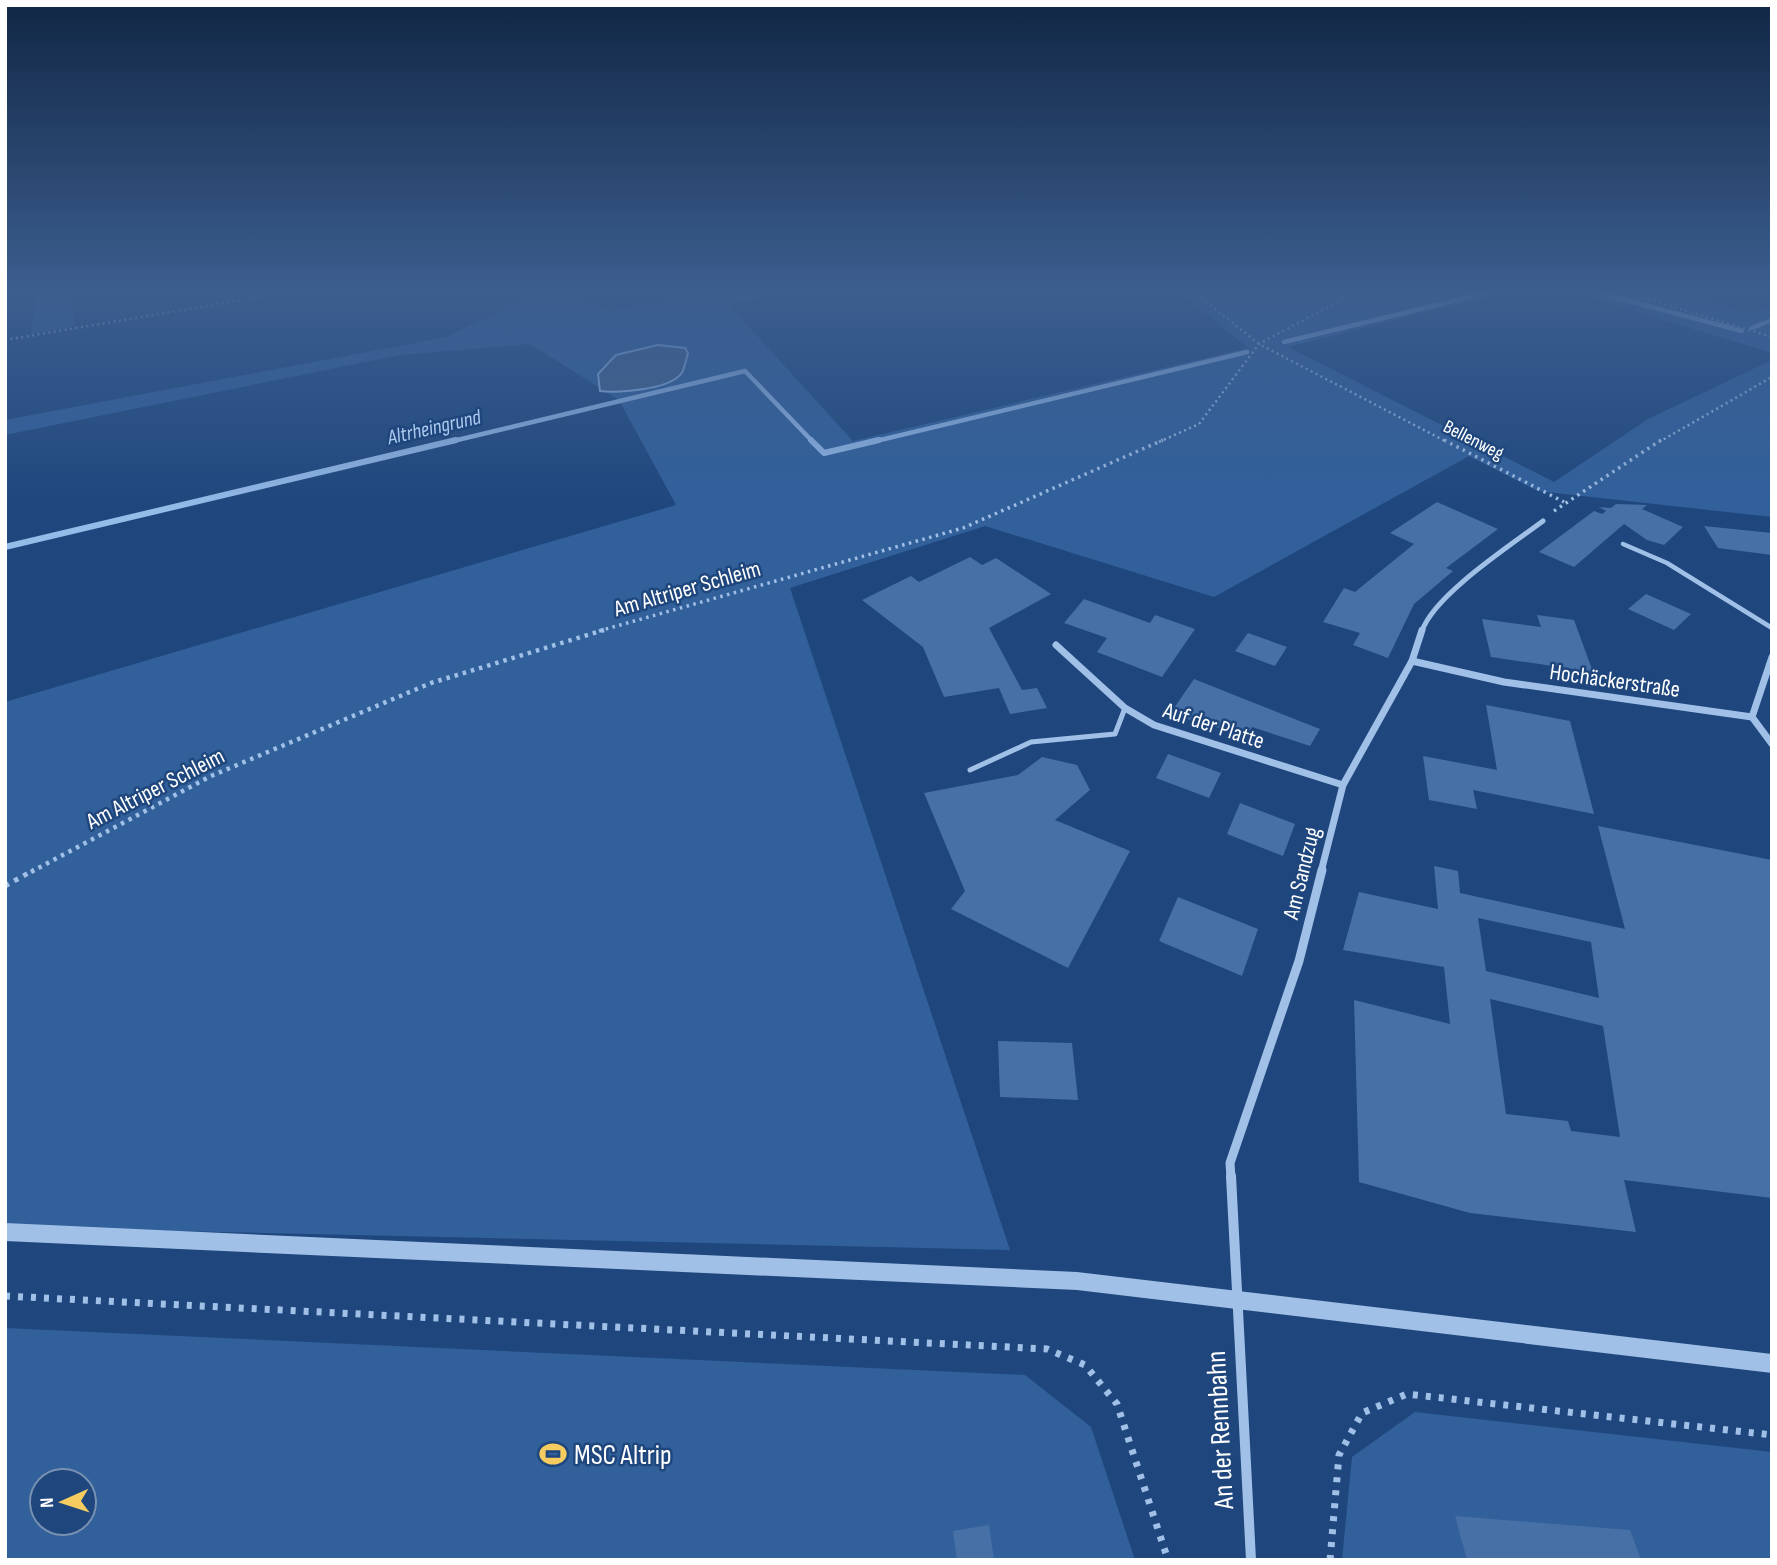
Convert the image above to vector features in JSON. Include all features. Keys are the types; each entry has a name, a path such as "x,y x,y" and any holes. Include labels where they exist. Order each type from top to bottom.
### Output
{"street":[{"name":"Am Sandzug","path":"1237,1298 1230,1163 1299,961 1343,785 1412,661 1426,619 1475,572 1543,521"},
{"name":"Auf der Platte","path":"1056,645 1125,708 1154,725 1343,785"},
{"path":"1772,657 1752,717 1772,744"},
{"name":"Hochäckerstraße","path":"1412,661 1504,682 1752,717"},
{"path":"5,1232 1077,1281 1772,1364"},
{"name":"An der Rennbahn","path":"1237,1298 1251,1560"}],"lane":[{"path":"1623,544 1667,563 1772,628"},
{"path":"970,770 1031,742 1115,734 1125,708"}],"path":[{"name":"Am Altriper Schleim","path":"5,886 211,776 431,684 619,625 963,528 1199,424 1244,364"},
{"name":"Bellenweg","path":"1298,364 1564,502 1673,432 1772,377"},
{"path":"5,1296 1047,1349 1085,1365 1117,1404 1168,1560"},
{"path":"1330,1560 1339,1455 1362,1413 1407,1394 1772,1435"}],"shaded area":[{"path":"303,364 355,364 5,435 5,420"},
{"path":"562,364 783,364 853,441 1180,364 1322,364 1554,482 1648,419 1764,364 1772,364 1772,517 1538,491 1469,456 1214,597 985,526 790,588 1010,1250 5,1227 5,702 676,505 619,400"},
{"path":"607,364 685,364 681,374 675,379 642,389 600,391 598,374"},
{"name":"MSC Altrip","path":"5,1328 1025,1375 1091,1427 1135,1560 5,1560"},
{"path":"1415,1412 1772,1452 1772,1560 1342,1560 1352,1457"}],"building":[{"path":"1437,502 1498,529 1446,568 1453,571 1414,604 1388,658 1353,645 1360,633 1323,622 1344,588 1355,592 1414,544 1390,533"},
{"path":"1616,504 1647,505 1642,509 1683,527 1664,545 1647,540 1624,524 1574,567 1539,552 1594,511 1602,514 1606,511 1599,507 1611,508"},
{"path":"1704,526 1772,533 1772,555 1718,548"},
{"path":"970,557 982,565 996,558 1051,594 989,628 1022,690 1037,688 1047,708 1010,714 999,688 944,697 923,647 862,600 911,576 919,582"},
{"path":"1646,594 1691,614 1674,630 1628,609"},
{"path":"1084,599 1150,623 1155,615 1195,629 1162,677 1097,652 1107,638 1064,623"},
{"path":"1537,615 1574,620 1593,672 1491,657 1482,619 1541,627"},
{"path":"1248,633 1287,647 1275,666 1235,651"},
{"path":"1194,679 1320,729 1310,746 1252,727 1247,736 1170,714"},
{"path":"1486,705 1570,721 1594,814 1473,790 1477,809 1429,800 1423,756 1497,770"},
{"path":"1168,754 1221,773 1209,798 1156,778"},
{"path":"1042,757 1077,765 1090,790 1055,820 1130,851 1068,968 951,909 965,891 924,793 1018,775"},
{"path":"1240,803 1295,824 1283,856 1227,834"},
{"path":"1598,826 1772,860 1772,1198 1624,1180 1636,1232 1470,1213 1359,1182 1354,1000 1450,1024 1444,967 1343,950 1359,892 1438,909 1434,866 1458,871 1460,893 1625,929","holes":["1478,918 1591,942 1599,998 1486,971","1490,999 1603,1026 1620,1137 1571,1131 1568,1121 1506,1114"]},
{"path":"1178,897 1258,929 1242,976 1159,941"},
{"path":"998,1041 1072,1043 1078,1100 1000,1097"},
{"path":"1455,1516 1630,1530 1641,1560 1467,1560"},
{"path":"989,1525 994,1560 957,1560 953,1531"}],"waterway":[{"name":"Altrheingrund","path":"872,442 1197,364"},
{"name":"Altrheingrund","path":"449,442 745,371 813,442"},
{"name":"Altrheingrund","path":"5,547 456,440"},
{"name":"Altrheingrund","path":"813,442 824,453 879,440"}],"place":[{"name":"MSC Altrip","path":"553,1454"}]}
